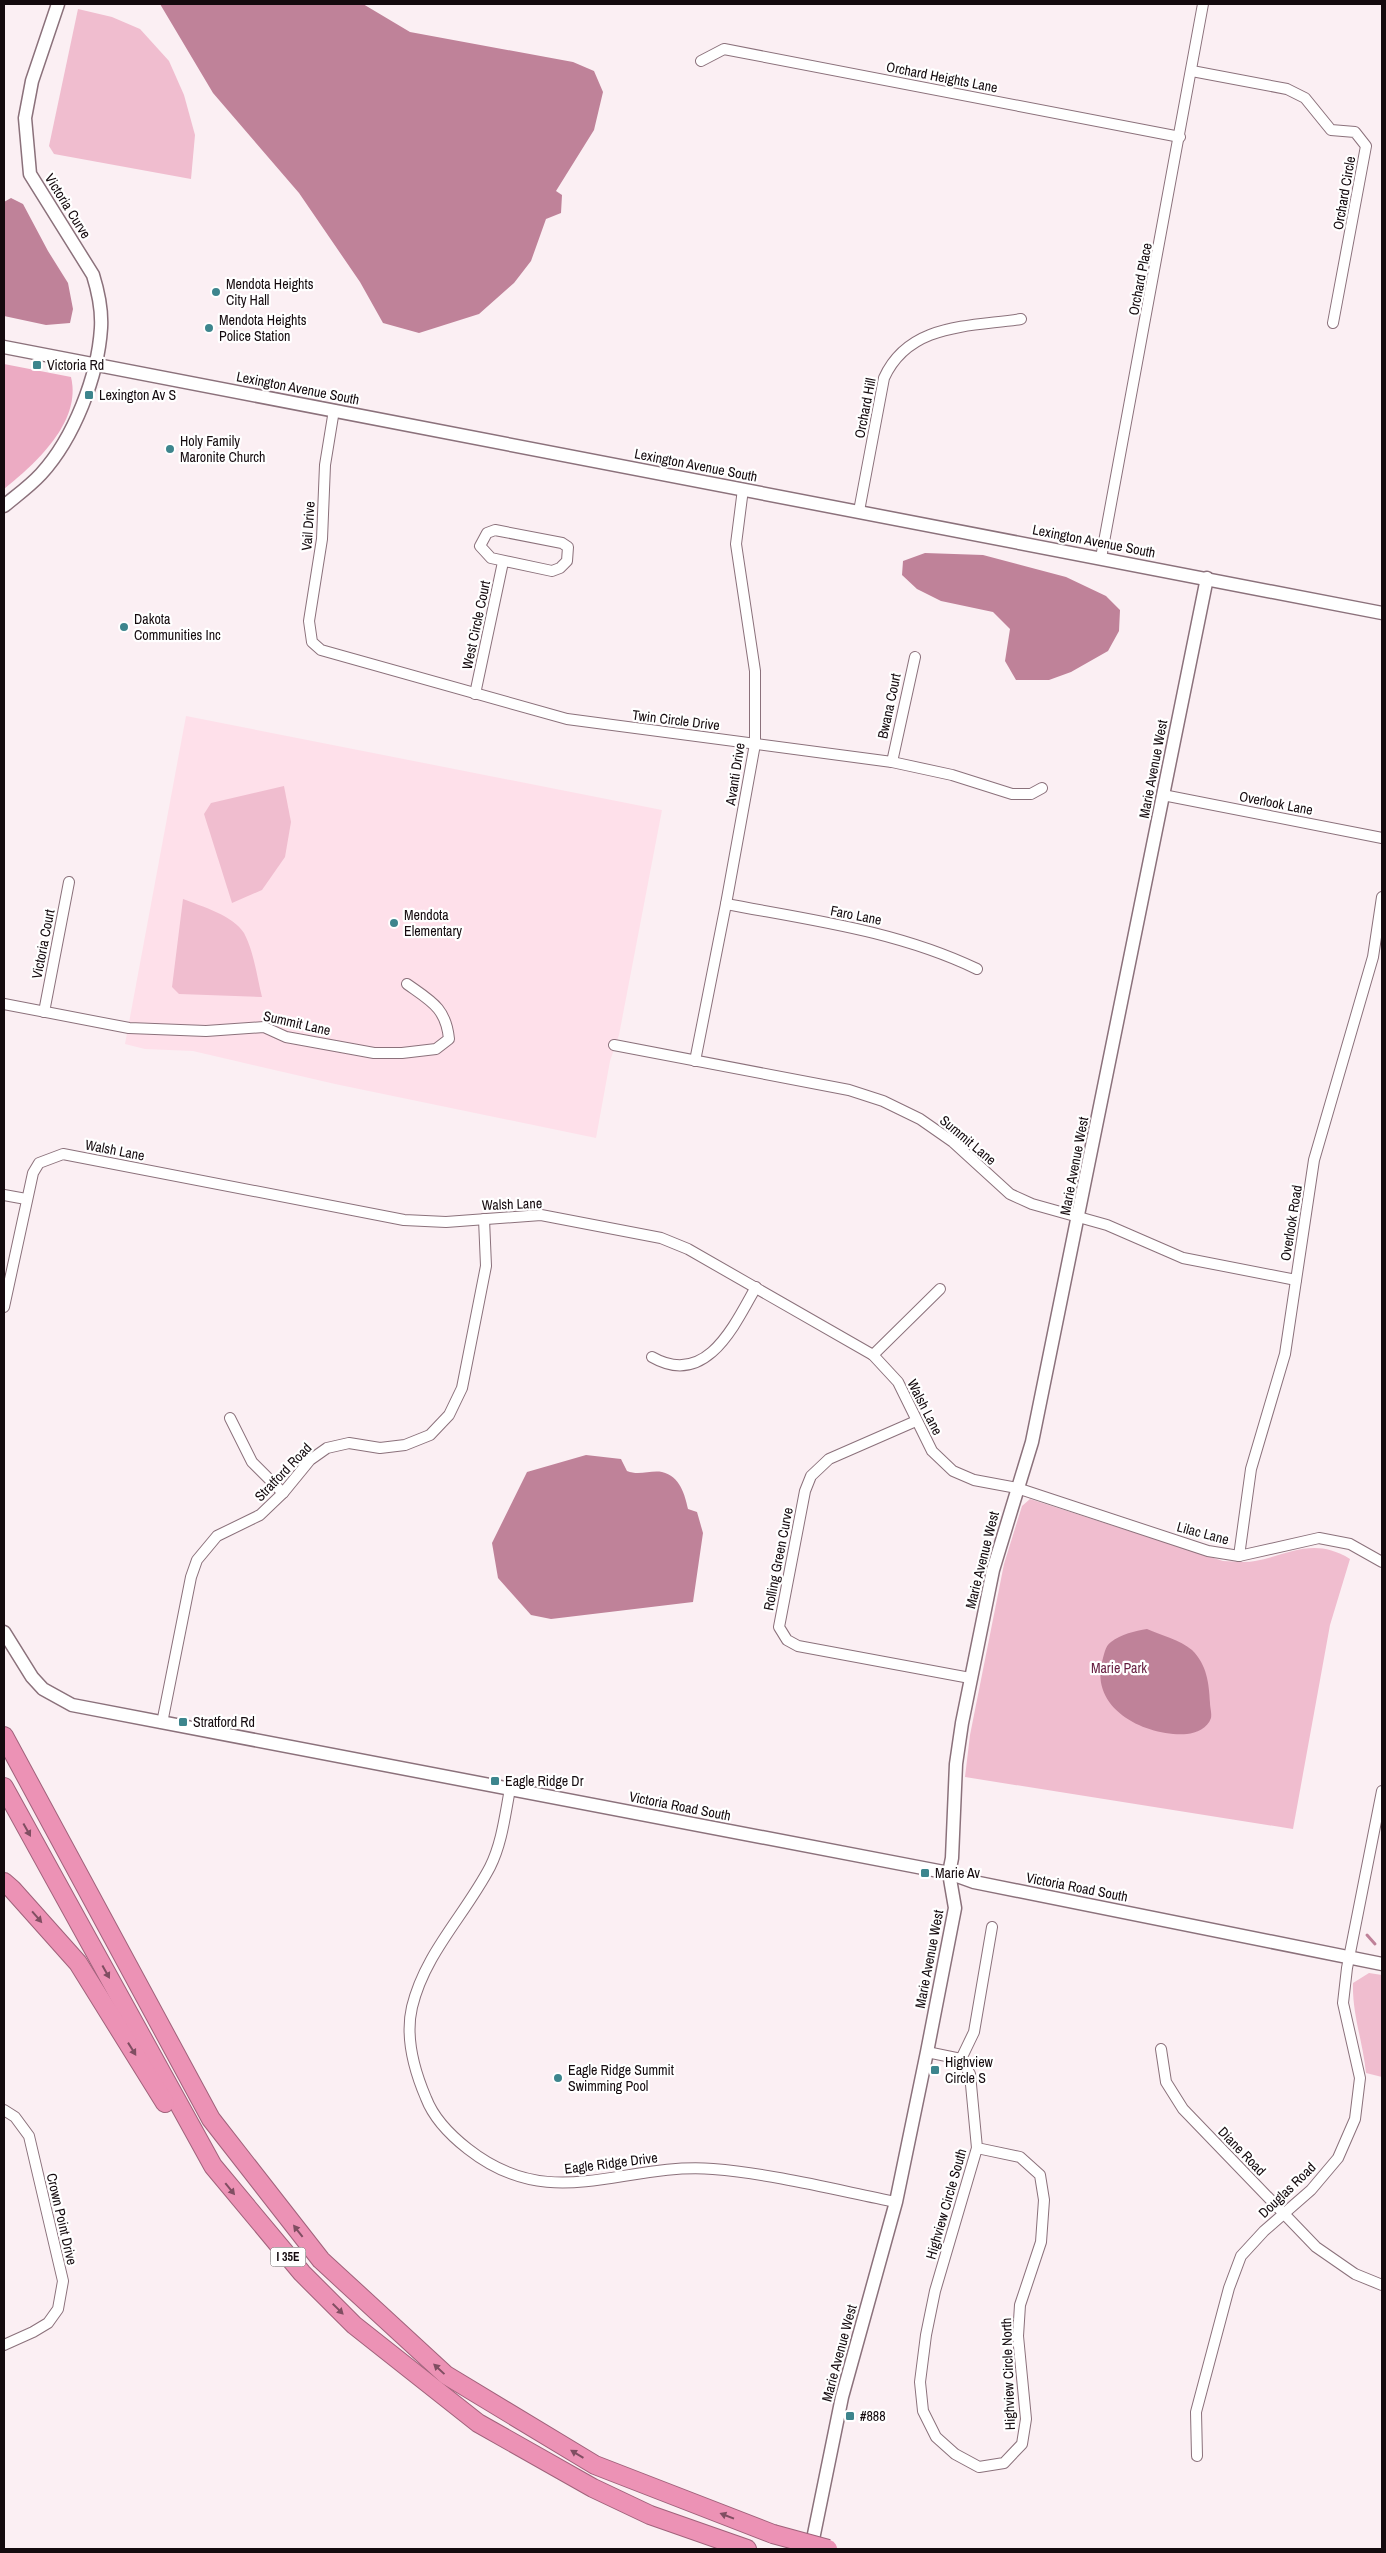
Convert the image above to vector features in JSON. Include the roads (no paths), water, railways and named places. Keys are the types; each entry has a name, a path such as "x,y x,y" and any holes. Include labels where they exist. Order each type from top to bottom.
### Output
{"highway":[{"path":"4,1723 33,1787"},
{"name":"I 35E","path":"4,1736 211,2119 321,2260 446,2375 595,2465 773,2534 828,2549"},
{"name":"I 35E","path":"4,1787 212,2166 302,2273 354,2325 478,2423 617,2500 711,2538 747,2549"},
{"path":"4,1882 78,1963 174,2117 212,2166"}],"street":[{"name":"Victoria Curve","path":"58,4 32,81 25,118 30,174 93,275 97,288 101,327 94,364"},
{"name":"Orchard Place","path":"1102,558 1203,4"},
{"name":"Orchard Heights Lane","path":"701,61 724,50 1180,137"},
{"name":"Orchard Circle","path":"1192,71 1287,89 1305,98 1331,130 1355,132 1366,146 1333,323"},
{"name":"Orchard Hill","path":"859,512 884,378 894,359 910,344 929,334 1021,319"},
{"name":"Lexington Avenue South","path":"4,347 1382,613"},
{"path":"4,506 41,474 62,448 77,419 94,364"},
{"name":"Vail Drive","path":"312,642 309,621 322,539 325,465 334,410"},
{"name":"Avanti Drive","path":"695,1061 755,744 755,671 736,544 743,489"},
{"path":"495,530 562,543 568,547 567,561 560,568 552,571 503,562 491,558 480,546 487,533 495,530"},
{"name":"West Circle Court","path":"475,694 503,562"},
{"name":"Marie Avenue West","path":"811,2549 842,2398 896,2202 927,2052 955,1908 949,1873 952,1858 956,1764 970,1678 993,1570 1032,1442 1207,578"},
{"name":"Twin Circle Drive","path":"312,642 326,651 567,719 892,762 952,775 1012,794 1031,794 1042,788"},
{"name":"Bwana Court","path":"892,762 915,657"},
{"name":"Overlook Lane","path":"1163,795 1382,838"},
{"name":"Victoria Court","path":"44,1012 69,882"},
{"name":"Overlook Road","path":"1240,1556 1251,1469 1285,1354 1314,1160 1373,957 1382,897"},
{"name":"Faro Lane","path":"726,904 895,937 940,951 977,969"},
{"name":"Summit Lane","path":"4,1004 129,1028 206,1032 264,1027 286,1037 374,1053 402,1053 436,1049 449,1039 447,1021 430,1000 407,984"},
{"name":"Summit Lane","path":"614,1045 848,1090 883,1101 920,1119 953,1142 1010,1194 1032,1204 1107,1225 1183,1258 1296,1280"},
{"name":"Walsh Lane","path":"4,1307 33,1173 39,1163 63,1154 404,1220 446,1222 541,1215 661,1238 688,1249 873,1355 898,1382 932,1451 953,1471 974,1480 1017,1488"},
{"path":"4,1195 26,1199"},
{"name":"Stratford Road","path":"162,1722 190,1577 197,1560 217,1536 260,1515 283,1493 310,1460 326,1448 348,1443 380,1448 405,1445 430,1435 449,1415 462,1388 486,1266 484,1219"},
{"path":"652,1357 664,1364 688,1366 708,1356 728,1337 756,1288"},
{"path":"873,1355 940,1290"},
{"path":"230,1418 252,1462 283,1493"},
{"name":"Rolling Green Curve","path":"916,1420 830,1459 811,1476 805,1491 780,1627 787,1640 798,1646 970,1678"},
{"name":"Lilac Lane","path":"1017,1488 1208,1551 1240,1556 1319,1538 1350,1544 1382,1562"},
{"name":"Victoria Road South","path":"4,1632 32,1677 43,1689 72,1705 949,1873 983,1884 1382,1964"},
{"name":"Eagle Ridge Drive","path":"510,1789 501,1837 490,1866 428,1961 412,2008 410,2042 416,2076 430,2107 450,2135 489,2166 539,2182 573,2184 656,2171 711,2169 771,2177 896,2202"},
{"name":"Douglas Road","path":"1197,2456 1196,2412 1229,2288 1241,2256 1283,2214 1311,2190 1338,2158 1355,2119 1360,2078 1343,2003 1382,1790"},
{"path":"927,2052 961,2059 974,2032 992,1927"},
{"name":"Diane Road","path":"1161,2049 1166,2082 1183,2109 1316,2247 1355,2274 1382,2285"},
{"name":"Highview Circle South","path":"961,2059 970,2074 977,2148 935,2291 926,2335 920,2382 923,2411 936,2437 955,2454 979,2467"},
{"name":"Crown Point Drive","path":"4,2110 15,2118 29,2136 63,2280 58,2309 48,2323 4,2345"},
{"name":"Highview Circle North","path":"977,2148 1020,2157 1040,2175 1044,2200 1041,2242 1020,2305 1018,2336 1026,2419 1022,2444 1004,2463 979,2467"}],"waterway":[{"path":"1367,1935 1375,1944"}],"place":[{"name":"Mendota Heights City Hall","path":"216,292"},
{"name":"Mendota Heights Police Station","path":"209,328"},
{"name":"Victoria Rd","path":"37,365"},
{"name":"Lexington Av S","path":"89,395"},
{"name":"Holy Family Maronite Church","path":"170,449"},
{"name":"Dakota Communities Inc","path":"124,627"},
{"name":"Mendota Elementary","path":"394,923"},
{"name":"Stratford Rd","path":"183,1722"},
{"name":"Eagle Ridge Dr","path":"495,1781"},
{"name":"Marie Av","path":"925,1873"},
{"name":"Highview Circle S","path":"935,2070"},
{"name":"Eagle Ridge Summit Swimming Pool","path":"558,2078"},
{"name":"#888","path":"850,2416"}],"park label":[{"name":"Marie Park","path":"1119,1668"}]}
